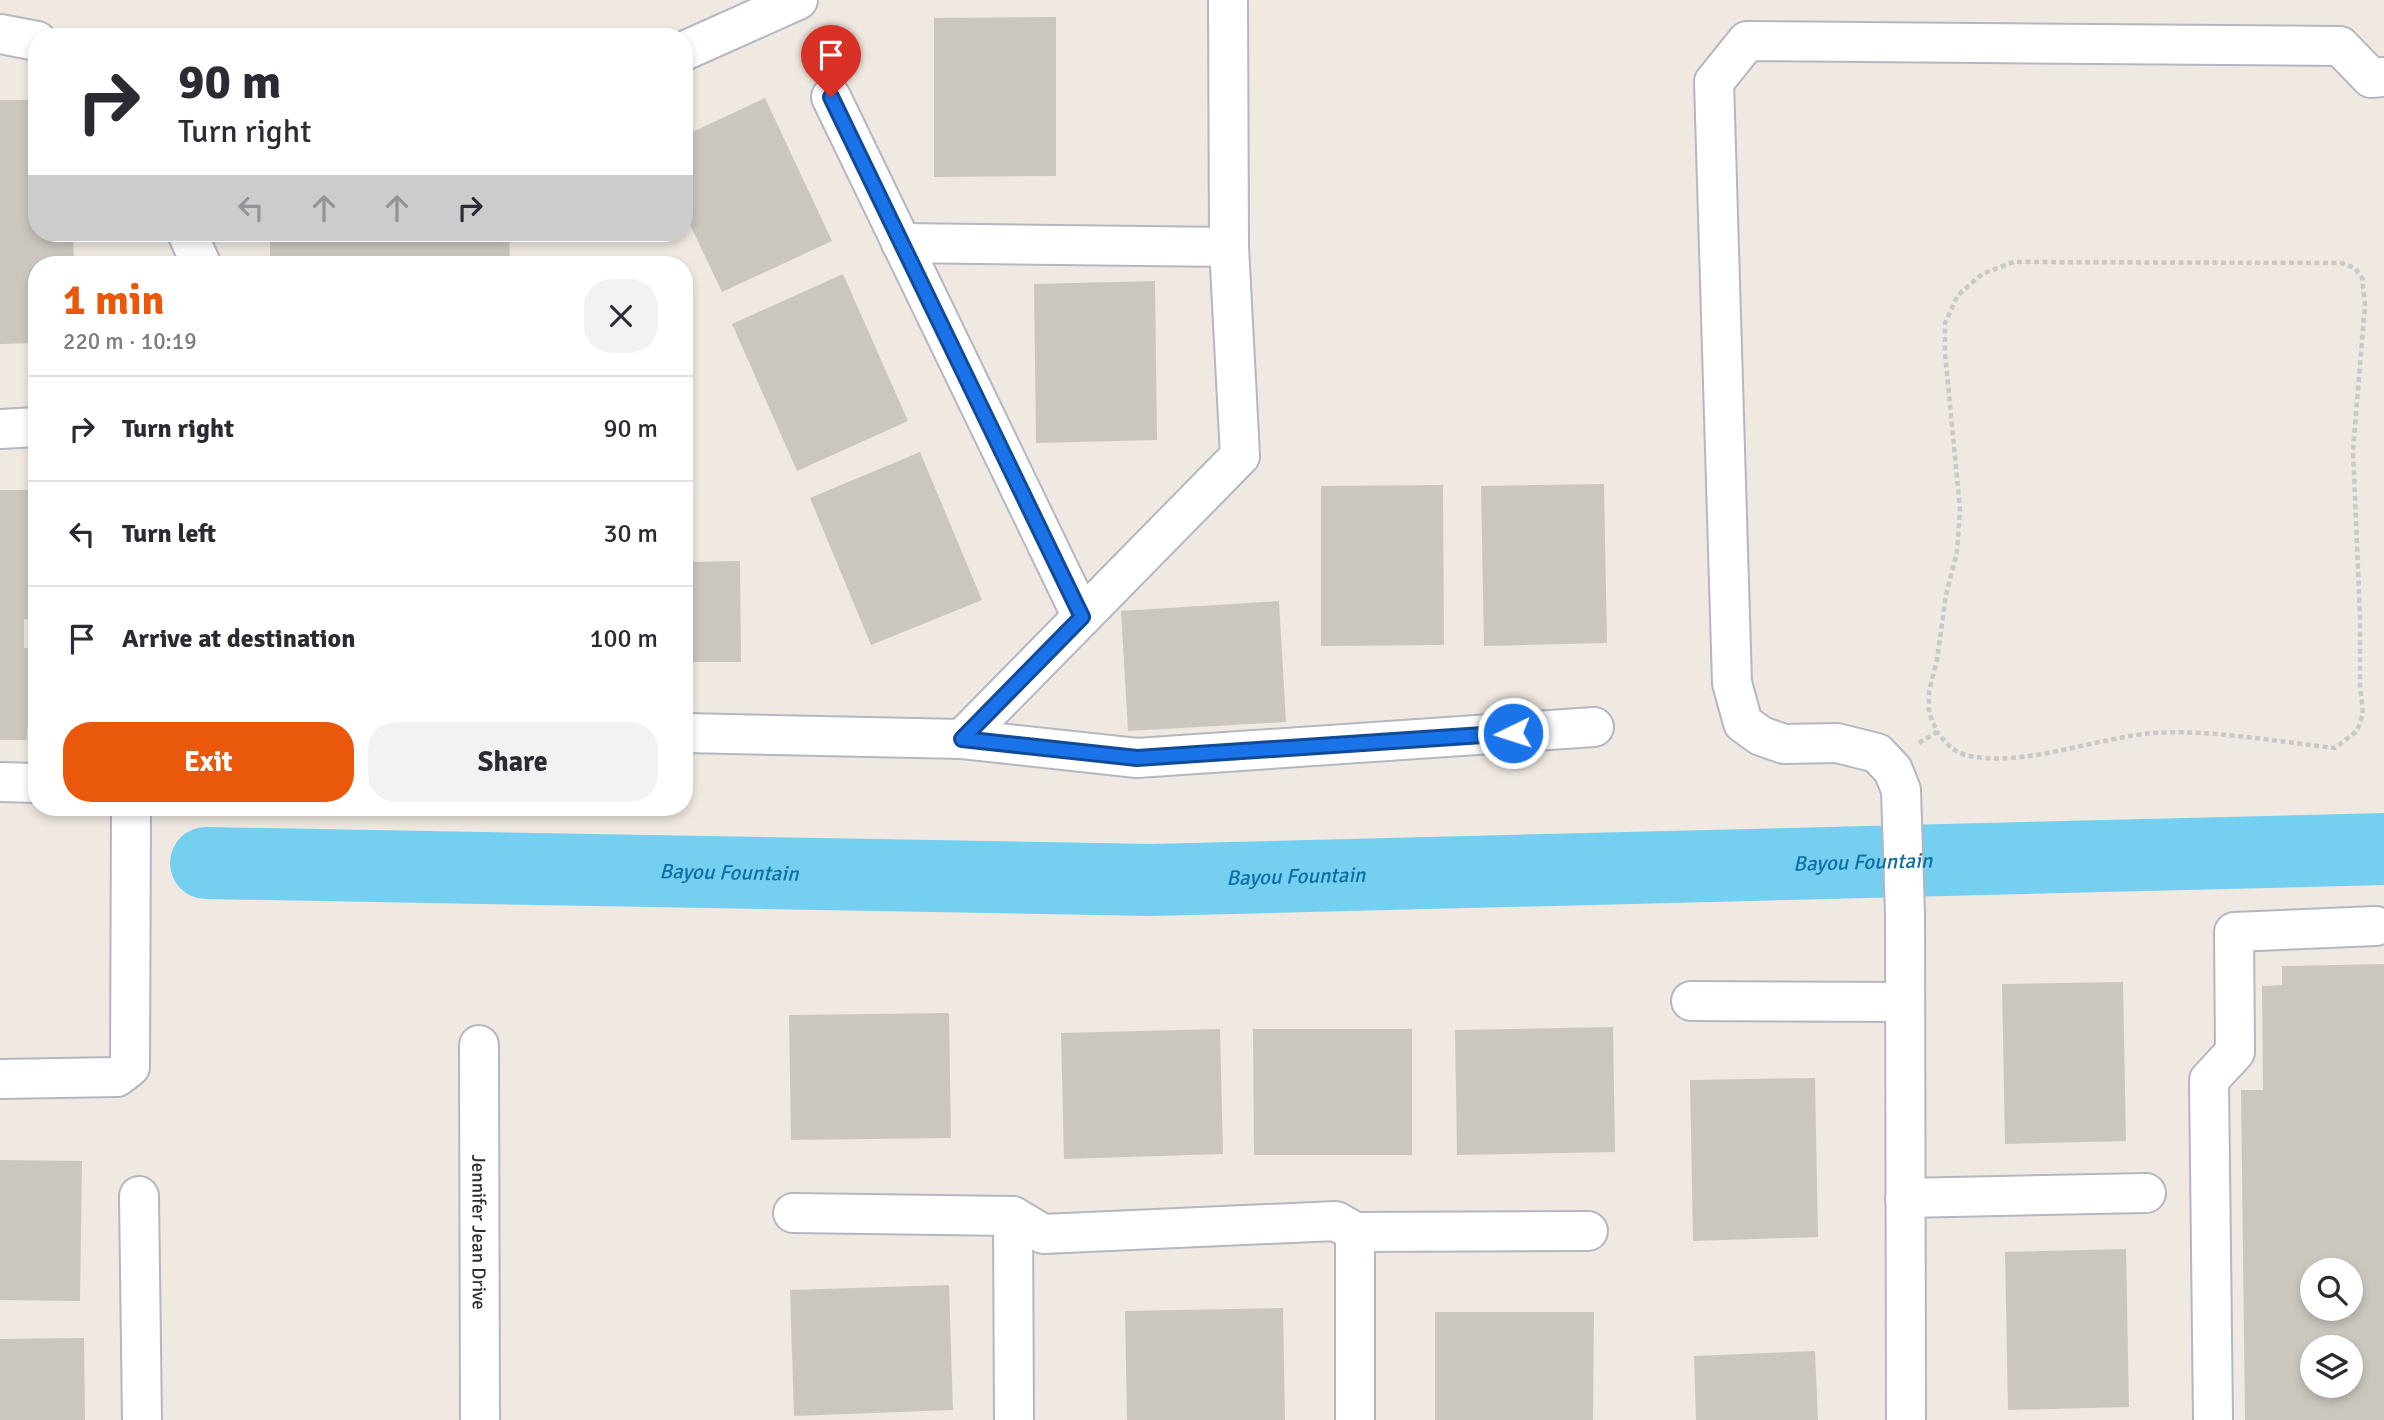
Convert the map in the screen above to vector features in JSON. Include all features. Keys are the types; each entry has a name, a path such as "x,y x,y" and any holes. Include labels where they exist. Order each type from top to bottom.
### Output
{"street":[{"path":"693,47 798,0"},
{"path":"962,739 1240,456 1229,247 1228,0"},
{"path":"0,34 28,39"},
{"path":"1906,1420 1905,914 1893,776 1877,753 1836,743 1784,744 1760,736 1743,723 1732,683 1714,82 1747,40 2340,46 2371,78 2384,77"},
{"path":"831,97 1082,617"},
{"path":"901,243 1229,247"},
{"path":"0,429 28,427"},
{"path":"693,733 962,739 1137,758 1594,727"},
{"path":"0,782 28,783"},
{"path":"0,1079 117,1077 130,1067 131,816"},
{"path":"2213,1420 2209,1080 2235,1052 2234,932 2376,926"},
{"path":"1691,1001 1905,1002"},
{"name":"Jennifer Jean Drive","path":"479,1045 480,1420"},
{"path":"1905,1198 2146,1193"},
{"path":"139,1196 142,1420"},
{"path":"793,1213 1013,1216 1043,1234 1336,1221 1355,1232 1588,1231"},
{"path":"1013,1216 1014,1420"},
{"path":"1355,1232 1355,1420"}],"path":[{"path":"2014,262 2304,262 2341,263 2355,268 2362,278 2365,305 2353,450 2363,715 2357,731 2335,748 2210,735 2155,733 2025,755 1988,758 1963,755 1951,750 1937,732 1929,713 1929,691 1937,660 1946,595 1957,552 1960,509 1945,353 1945,323 1958,295 1982,274 2014,262"},
{"path":"1893,776 1937,732"}],"building":[{"path":"1056,17 1056,176 934,177 934,18"},
{"path":"765,98 832,241 722,292 693,231 693,132"},
{"path":"0,100 28,100 28,242 73,242 74,256 28,256 28,343 0,344"},
{"path":"270,242 509,242 510,256 270,256"},
{"path":"843,274 908,421 797,471 732,324"},
{"path":"1155,281 1157,440 1036,443 1034,284"},
{"path":"920,452 982,600 871,645 810,498"},
{"path":"1604,484 1607,643 1484,646 1481,486"},
{"path":"1443,485 1444,645 1321,646 1321,486"},
{"path":"0,490 28,490 28,619 24,619 24,648 28,648 27,740 0,740"},
{"path":"740,561 741,662 693,662 693,562"},
{"path":"1279,601 1286,722 1128,731 1121,611"},
{"path":"2384,964 2384,1420 2245,1420 2241,1090 2263,1090 2262,986 2282,985 2282,966"},
{"path":"2123,982 2126,1141 2005,1144 2002,984"},
{"path":"949,1013 951,1138 791,1140 789,1015"},
{"path":"1613,1027 1615,1152 1457,1155 1455,1030"},
{"path":"1220,1029 1223,1154 1064,1159 1061,1033"},
{"path":"1253,1029 1412,1029 1412,1155 1254,1155"},
{"path":"1815,1078 1818,1237 1693,1241 1690,1080"},
{"path":"0,1160 82,1161 80,1301 0,1300"},
{"path":"2126,1249 2129,1407 2008,1410 2005,1252"},
{"path":"949,1285 953,1410 794,1416 790,1290"},
{"path":"1283,1308 1285,1420 1127,1420 1125,1311"},
{"path":"1435,1312 1594,1312 1593,1420 1435,1420"},
{"path":"84,1338 85,1420 0,1420 0,1339"},
{"path":"1815,1351 1818,1420 1696,1420 1694,1356"}],"waterway":[{"name":"Bayou Fountain","path":"206,863 1151,880 2384,849"}],"route":[{"path":"831,97 1082,617 962,739 1137,758 1513,733"}]}
